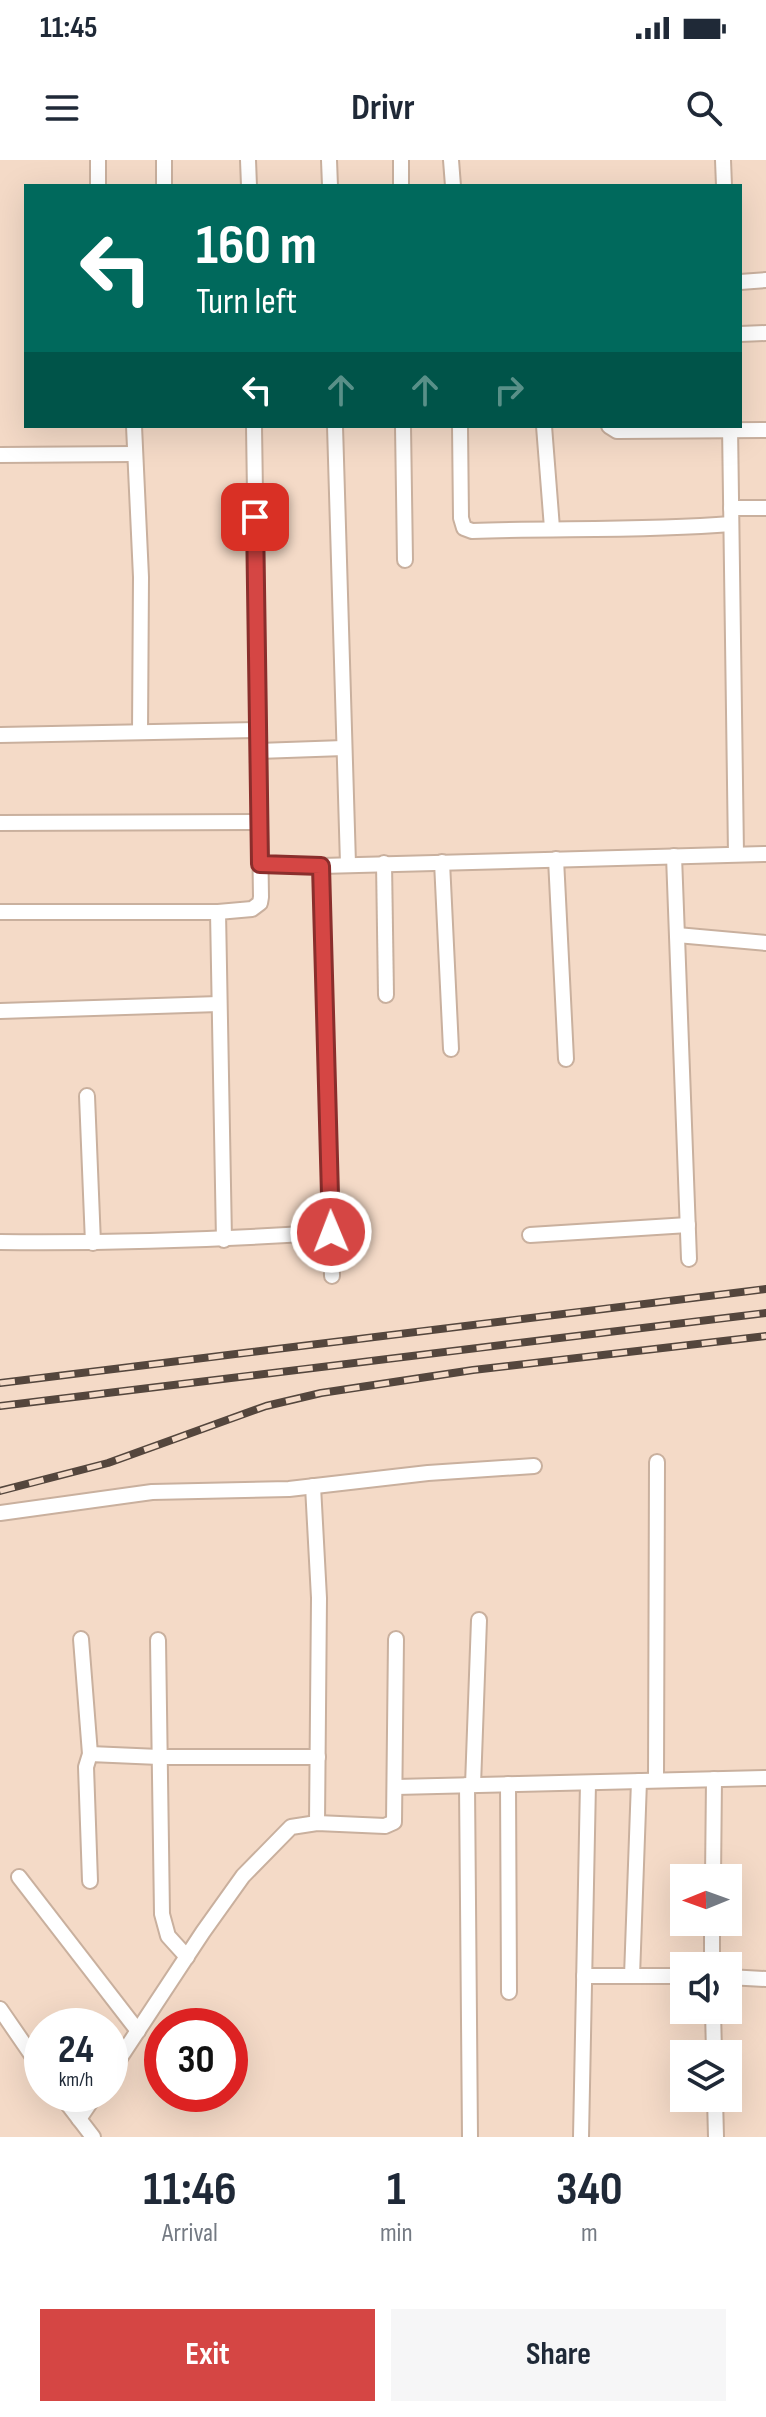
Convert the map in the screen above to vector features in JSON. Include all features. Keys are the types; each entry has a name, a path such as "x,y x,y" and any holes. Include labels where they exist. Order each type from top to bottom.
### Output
{"street":[{"path":"98,160 98,184"},
{"path":"164,160 164,184"},
{"path":"248,160 249,184"},
{"path":"329,160 330,184"},
{"path":"401,160 401,184"},
{"path":"451,160 453,184"},
{"path":"723,160 724,184"},
{"path":"742,282 766,280"},
{"path":"742,334 766,333"},
{"path":"134,428 141,577 140,732"},
{"path":"0,912 219,912 245,910 260,903 254,428"},
{"path":"335,428 348,864"},
{"path":"403,428 405,560"},
{"path":"460,428 461,518 464,528 472,531 673,529 731,524"},
{"path":"544,428 552,528"},
{"path":"612,428 617,431 766,430"},
{"path":"730,429 736,854"},
{"path":"0,455 134,454"},
{"path":"731,508 766,508"},
{"path":"0,735 258,730"},
{"path":"258,751 344,748"},
{"path":"0,823 259,822"},
{"path":"260,864 321,866 766,854"},
{"path":"674,856 689,1259"},
{"path":"556,859 566,1059"},
{"path":"442,862 451,1049"},
{"path":"384,863 386,995"},
{"path":"321,866 332,1276"},
{"path":"219,912 224,1240"},
{"path":"677,935 766,943"},
{"path":"0,1011 219,1004"},
{"path":"87,1096 93,1243"},
{"path":"530,1235 688,1225"},
{"path":"0,1242 224,1240 331,1232"},
{"path":"656,1780 657,1462"},
{"path":"0,1513 152,1492 235,1492 534,1466"},
{"path":"313,1486 319,1598 317,1823"},
{"path":"470,2137 470,1785 479,1620"},
{"path":"81,1639 90,1754 86,1767 90,1881"},
{"path":"128,2046 243,1876 291,1827 317,1823 390,1825 396,1818 396,1639"},
{"path":"158,1640 163,1925 168,1936 187,1957"},
{"path":"90,1754 318,1757"},
{"path":"396,1787 766,1778"},
{"path":"713,1864 714,1779"},
{"path":"632,1976 639,1781"},
{"path":"581,2137 588,1783"},
{"path":"508,1784 509,1992"},
{"path":"19,1877 138,2031"},
{"path":"584,1976 670,1976"},
{"path":"742,1978 766,1979"},
{"path":"0,2009 24,2044"},
{"path":"74,2112 93,2137"},
{"path":"79,2119 84,2112"},
{"path":"715,2112 716,2137"}],"railway":[{"path":"0,1383 766,1289"},
{"path":"0,1406 766,1313"},
{"path":"0,1491 108,1463 266,1406 321,1393 473,1370 766,1336"}],"route":[{"path":"255,517 260,864 321,866 331,1232"}]}
